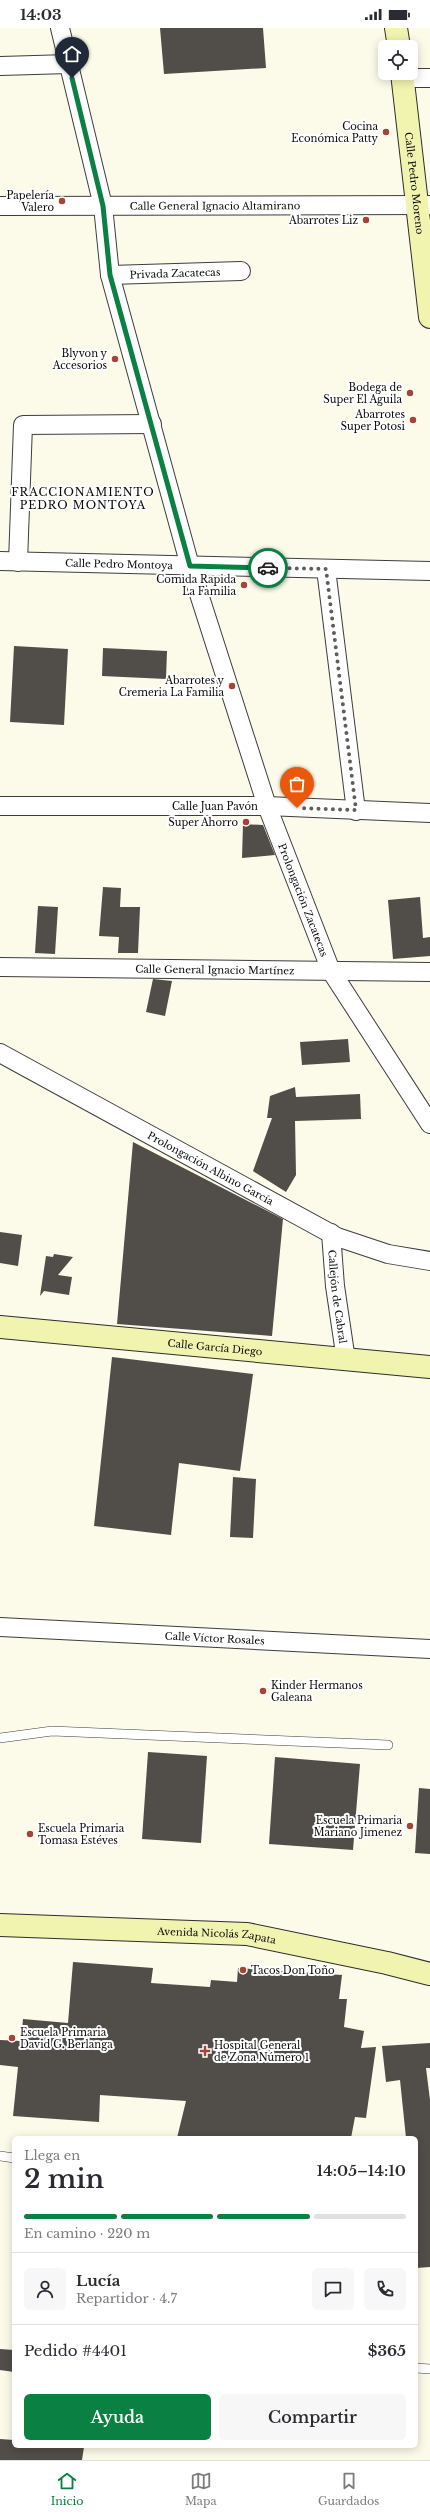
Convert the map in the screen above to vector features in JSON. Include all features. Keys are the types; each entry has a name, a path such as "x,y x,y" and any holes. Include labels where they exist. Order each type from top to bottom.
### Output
{"street":[{"name":"Prolongación Zacatecas","path":"60,28 103,206 110,275 190,566 267,806 332,971 430,1124"},
{"path":"396,28 398,40"},
{"path":"0,66 69,64"},
{"path":"418,77 430,78"},
{"name":"Calle Pedro Moreno","path":"403,80 423,205 430,317"},
{"name":"Calle General Ignacio Altamirano","path":"0,206 423,205"},
{"name":"Privada Zacatecas","path":"110,275 241,271"},
{"path":"18,562 23,425 152,424"},
{"name":"Calle Pedro Montoya","path":"0,562 430,570"},
{"path":"326,569 356,810"},
{"name":"Calle Juan Pavón","path":"0,806 267,806 430,814"},
{"name":"Calle General Ignacio Martínez","path":"0,967 430,972"},
{"name":"Prolongación Albino García","path":"0,1053 330,1233 388,1254 430,1261"},
{"name":"Callejón de Cabral","path":"330,1233 335,1286 346,1360"},
{"name":"Calle García Diego","path":"0,1327 430,1367"},
{"name":"Calle Víctor Rosales","path":"0,1627 430,1649"},
{"name":"Avenida Nicolás Zapata","path":"0,1925 247,1934 430,1974"}],"lane":[{"path":"0,1738 52,1731 388,1745"},
{"path":"0,2156 12,2158"},
{"path":"418,2368 430,2369"}],"building":[{"path":"160,28 263,28 266,68 164,74"},
{"path":"14,646 68,649 64,725 10,722"},
{"path":"103,648 167,651 166,679 102,676"},
{"path":"243,824 263,825 275,855 242,858"},
{"path":"103,887 121,888 120,907 140,907 138,953 118,953 119,937 99,936"},
{"path":"420,897 423,938 430,937 430,956 393,959 388,900"},
{"path":"38,906 58,907 55,954 35,953"},
{"path":"153,979 172,981 165,1016 146,1012"},
{"path":"348,1039 350,1062 302,1065 300,1042"},
{"path":"295,1087 296,1097 360,1094 361,1119 295,1121 296,1175 286,1192 253,1171 272,1118 267,1118 270,1096"},
{"path":"133,1142 283,1219 272,1336 117,1324"},
{"path":"0,1232 22,1235 18,1266 0,1263"},
{"path":"54,1254 73,1257 58,1275 72,1277 69,1295 44,1291 40,1296 46,1256 53,1257"},
{"path":"112,1357 253,1374 240,1471 179,1463 171,1535 94,1526"},
{"path":"233,1477 256,1479 253,1538 230,1537"},
{"path":"148,1752 207,1756 201,1843 142,1839"},
{"path":"275,1757 360,1764 353,1850 269,1844"},
{"path":"419,1788 430,1789 430,1854 415,1853"},
{"name":"Hospital General de Zona Número 1","path":"73,1962 153,1968 151,1983 210,1987 211,1980 237,1982 238,1968 342,1975 339,1999 347,1999 344,2027 364,2031 361,2048 376,2047 366,2118 355,2117 351,2136 177,2136 186,2101 100,2095 99,2122 13,2116 18,2067 0,2065 0,2040 21,2041 23,2019 68,2023"},
{"path":"430,2043 430,2068 426,2068 430,2100 430,2267 418,2268 418,2136 406,2136 400,2080 386,2082 382,2046"},
{"path":"0,2349 12,2350 12,2372 0,2370"},
{"path":"0,2439 12,2440 12,2448 84,2448 82,2460 0,2460"}],"way so far":[{"path":"268,568 326,569 356,810 297,808"}],"place":[{"name":"Cocina Económica Patty","path":"386,132"},
{"name":"Papelería Valero","path":"62,201"},
{"name":"Abarrotes Liz","path":"366,220"},
{"name":"Blyvon y Accesorios","path":"115,359"},
{"name":"Bodega de Super El Aguila","path":"410,393"},
{"name":"Abarrotes Super Potosi","path":"413,420"},
{"name":"Comida Rapida La Familia","path":"244,585"},
{"name":"Abarrotes y Cremeria La Familia","path":"232,686"},
{"name":"Super Ahorro","path":"246,822"},
{"name":"Kinder Hermanos Galeana","path":"263,1691"},
{"name":"Escuela Primaria Mariano Jimenez","path":"410,1826"},
{"name":"Escuela Primaria Tomasa Estéves","path":"30,1834"},
{"name":"Tacos Don Toño","path":"243,1970"},
{"name":"Escuela Primaria David G. Berlanga","path":"12,2038"},
{"name":"Hospital General de Zona Número 1","path":"205,2051"}],"district":[{"name":"FRACCIONAMIENTO PEDRO MONTOYA","path":"83,498"}],"route":[{"path":"72,78 103,206 110,275 190,566 268,568"}]}
